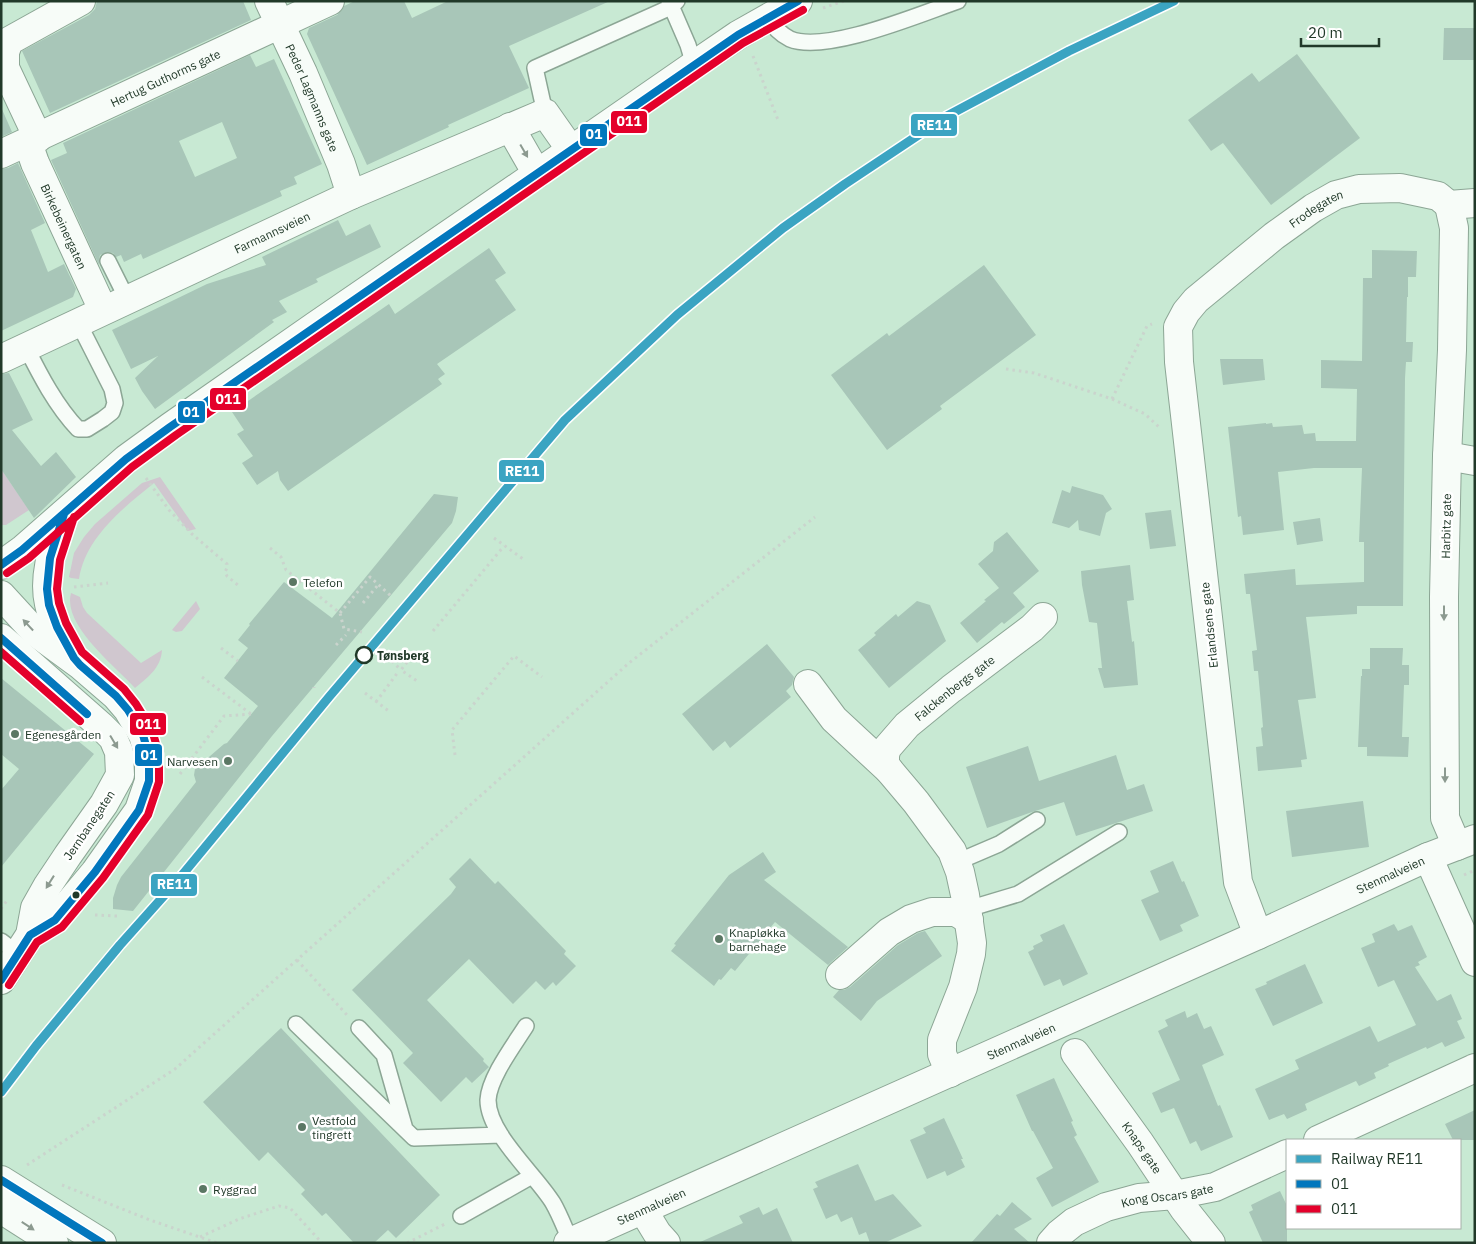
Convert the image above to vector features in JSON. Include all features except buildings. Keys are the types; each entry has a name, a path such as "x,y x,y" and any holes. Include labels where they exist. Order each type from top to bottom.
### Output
{"street":[{"name":"Birkebeinergaten","path":"81,1 9,41 5,52 5,68 33,140 35,163 115,305"},
{"name":"Hertug Guthorms gate","path":"1,154 66,124 274,13 330,1"},
{"path":"1,564 22,550 126,459 170,427 738,34 798,1"},
{"name":"Peder Lagmanns gate","path":"274,13 303,73 341,164 351,195"},
{"path":"545,114 571,150"},
{"name":"Farmannsveien","path":"1,358 351,195 545,114"},
{"path":"510,128 536,174"},
{"name":"Frodegaten","path":"1186,312 1196,300 1274,236 1313,208 1336,195 1359,189 1400,188 1438,196 1462,204"},
{"name":"Harbitz gate","path":"1462,204 1454,228 1452,350 1447,456 1445,818 1466,842"},
{"name":"Erlandsens gate","path":"1186,312 1178,327 1179,362 1238,882 1258,935"},
{"path":"1447,456 1475,461"},
{"path":"64,514 50,558 47,589 49,605 57,627 74,658 80,665"},
{"name":"Jernbanegaten","path":"1,595 34,632 80,665 116,696 128,710 142,735 148,756 149,781 139,810 95,872 54,920 16,943"},
{"name":"Falckenbergs gate","path":"889,770 885,764 887,748 907,725 951,688 1043,618"},
{"name":"Jernbanegaten","path":"1,638 101,726 112,738 119,752 120,775 104,804 44,892 16,943 1,980"},
{"path":"808,684 834,719 889,770 916,802 952,851 957,862 969,914 972,943 968,968 942,1040 942,1054 950,1073"},
{"name":"Stenmalveien","path":"570,1242 1466,842"},
{"path":"1428,858 1475,962"},
{"path":"840,975 889,932 911,919 932,912 969,914"},
{"name":"Knaps gate","path":"1075,1053 1211,1243"},
{"path":"1320,1139 1475,1068"},
{"name":"Kong Oscars gate","path":"1050,1243 1058,1234 1074,1222 1106,1207 1139,1198 1175,1195 1215,1187 1286,1154"},
{"path":"12,1174 102,1243"},
{"path":"1,1209 54,1243"},
{"path":"643,1210 657,1233 666,1243"}],"lane":[{"path":"767,18 779,32 791,39 806,42 831,41 860,34 958,1"},
{"path":"545,114 536,68 672,3 694,64"},
{"path":"108,261 115,305"},
{"path":"26,347 68,419 78,429 87,429 112,412 115,403 112,390 78,322"},
{"path":"957,862 999,844 1037,820"},
{"path":"969,914 1018,894 1119,832"},
{"path":"296,1024 414,1138 500,1134"},
{"path":"526,1026 493,1079 488,1100 491,1117 500,1134 553,1202 570,1242"},
{"path":"359,1028 384,1055 405,1129"},
{"path":"461,1216 532,1176"}],"path":[{"path":"756,61 778,120"},
{"path":"1112,398 1146,326 1186,312"},
{"path":"1006,369 1034,372 1112,398 1145,414 1165,434"},
{"path":"143,474 169,510 192,534 227,564 225,572 227,576 239,586"},
{"path":"12,1174 175,1069 629,663 816,517"},
{"path":"494,538 523,560"},
{"path":"433,630 504,546"},
{"path":"270,548 281,557 286,570 340,613 344,629 362,632"},
{"path":"340,613 370,577 391,596"},
{"path":"72,587 108,583"},
{"path":"363,603 378,584"},
{"path":"336,645 346,635"},
{"path":"221,648 238,661"},
{"path":"455,755 452,730 514,656 542,677"},
{"path":"392,661 400,671 417,681"},
{"path":"376,702 407,662"},
{"path":"180,774 224,716 251,714 202,677"},
{"path":"365,693 390,712"},
{"path":"1,909 12,893"},
{"path":"87,914 117,916"},
{"path":"297,960 359,1028"},
{"path":"59,1183 150,1220 217,1243"},
{"path":"199,1237 239,1219 278,1206 290,1208 322,1243"},
{"path":"407,1243 461,1216"}],"shaded area":[{"path":"1,469 29,510 6,525 1,525"},
{"path":"160,477 196,529 188,531 154,483 118,514 97,537 83,564 79,579 69,577 74,553 95,524 142,483"},
{"path":"71,593 80,597 87,613 141,663 162,650 156,667 135,688 104,657 82,631 74,618 70,605"},
{"path":"196,601 200,609 182,631 176,632 172,630"}],"rail line":[{"name":"RE11","path":"1,1092 36,1046 120,945 178,880 329,697 565,420 677,315 783,228 947,116 1069,51 1174,1"}],"transit line":[{"name":"01","path":"1,565 22,550 126,459 170,427 738,35 798,1"},
{"name":"011","path":"7,573 29,558 132,467 176,435 743,43 803,10"},
{"name":"01","path":"1,980 30,935 55,920 95,872 139,810 149,781 149,756 143,735 128,710 116,696 74,658 57,627 49,605 47,589 50,558 64,514"},
{"name":"011","path":"9,985 37,942 62,927 103,878 148,815 159,782 159,754 152,730 124,689 82,652 66,623 59,603 57,589 60,560 74,517"},
{"name":"01","path":"1,638 87,714"},
{"name":"011","path":"1,652 80,721"},
{"name":"01","path":"1,1180 102,1243"}],"place":[{"name":"Telefon","path":"293,582"},
{"name":"Tønsberg","path":"364,655"},
{"name":"Egenesgården","path":"15,734"},
{"name":"Narvesen","path":"228,761"},
{"name":"Knapløkka barnehage","path":"719,939"},
{"name":"Vestfold tingrett","path":"302,1127"},
{"name":"Ryggrad","path":"203,1189"}]}
